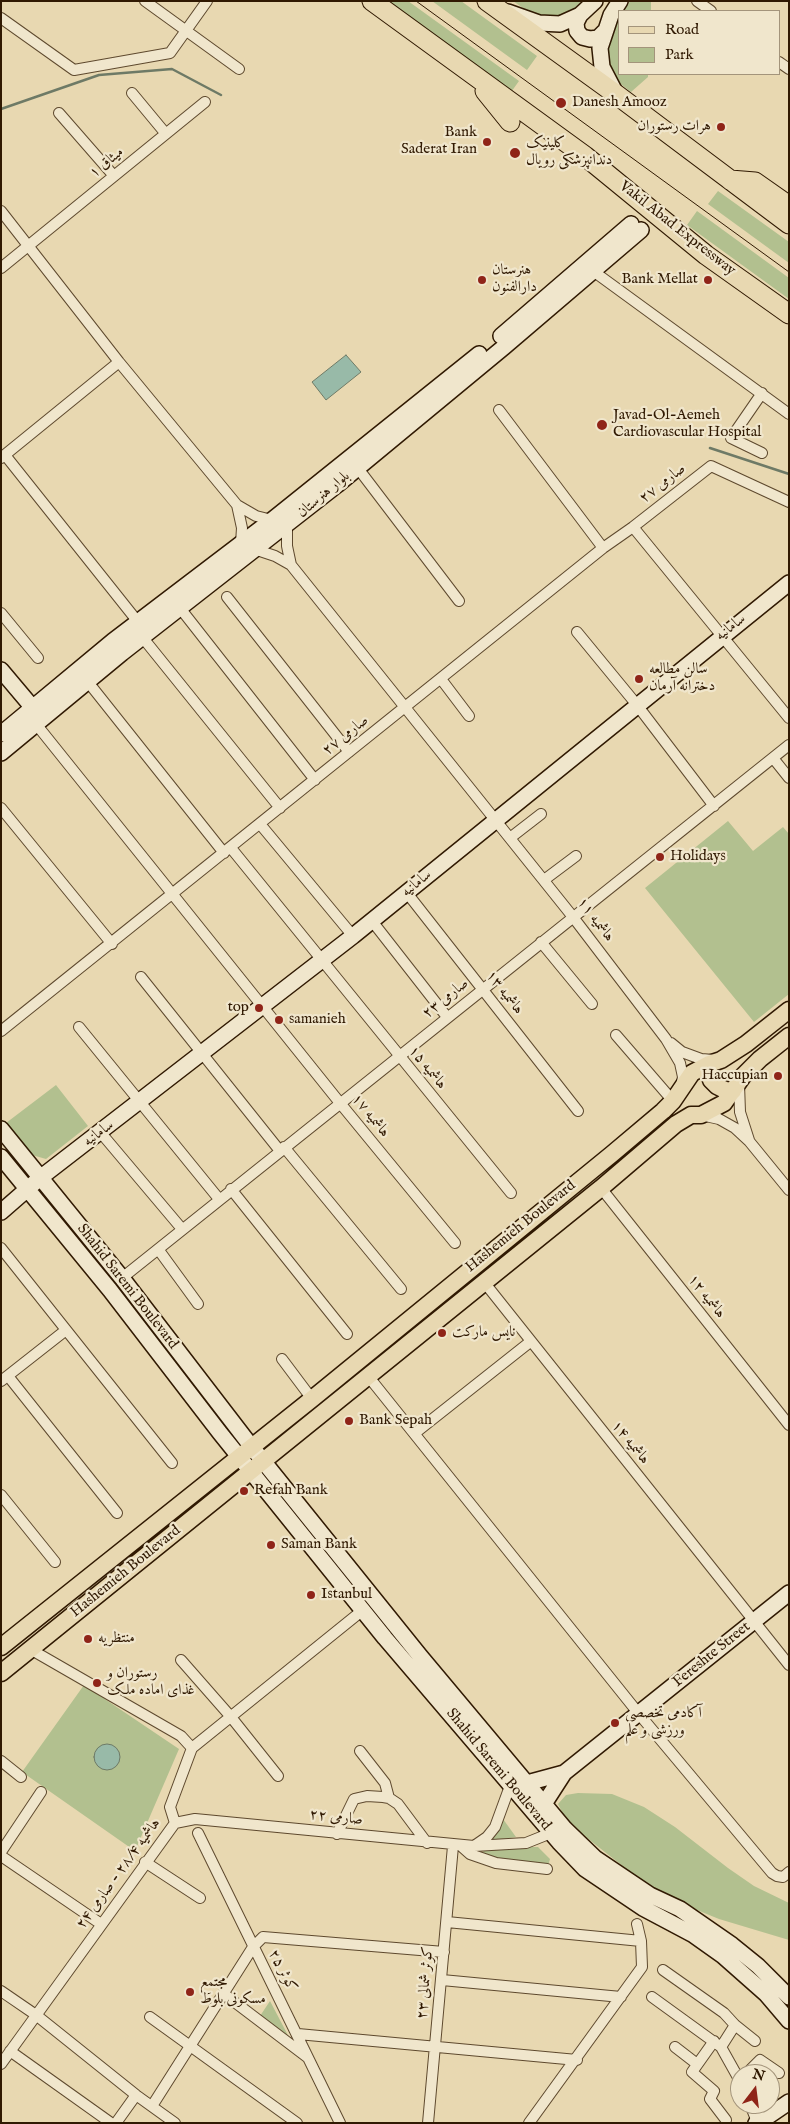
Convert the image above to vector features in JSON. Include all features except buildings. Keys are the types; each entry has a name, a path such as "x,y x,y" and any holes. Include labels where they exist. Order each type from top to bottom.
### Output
{"highway":[{"name":"Vakil Abad Expressway","path":"372,1 585,156 706,255 764,296 782,318"},
{"path":"490,4 617,95 789,224"},
{"path":"470,72 510,122"},
{"path":"730,180 755,182 789,206"}],"main road":[{"path":"490,4 539,23 560,24 580,15 595,1"},
{"path":"617,95 602,67 600,48 611,14 620,1"},
{"path":"580,15 576,23 577,30 582,37 590,40 598,38 604,32"},
{"name":"بلوار هنرستان","path":"1,734 138,622 247,546 287,525 332,479 496,341 636,227 593,270 504,347 356,468 332,479 272,520 247,546 180,608 122,653 1,753"},
{"name":"سامانیه","path":"27,1189 322,961 721,636 786,590"},
{"path":"113,641 122,653"},
{"path":"1,670 33,708"},
{"name":"Hashemieh Boulevard","path":"4,1645 312,1399 626,1141 676,1095 692,1073 746,1044 789,1010"},
{"name":"Hashemieh Boulevard","path":"1,1673 600,1188 676,1124 691,1116 701,1115 724,1103 760,1059 789,1036"},
{"path":"715,1062 709,1072 711,1080 725,1090 736,1086"},
{"name":"Shahid Saremi Boulevard","path":"1,1129 122,1278 245,1451 251,1471 362,1610 415,1661 527,1783 565,1829 595,1858 650,1895 680,1909 712,1930 758,1966 789,1997"},
{"name":"Shahid Saremi Boulevard","path":"1,1157 245,1451 263,1461 510,1786 551,1833 585,1869 643,1908 692,1934 742,1972 766,1994 789,2021"},
{"path":"1,1212 27,1189"},
{"path":"513,1234 524,1249"},
{"name":"Fereshte Street","path":"544,1804 564,1773 789,1593"},
{"path":"4,1645 24,1654"},
{"name":"Fereshte Street","path":"527,1783 564,1773"},
{"path":"756,2122 789,2102"}],"street":[{"path":"145,1 239,69"},
{"path":"1,18 74,70 170,53 207,1"},
{"path":"698,1 710,10"},
{"path":"132,94 166,134"},
{"name":"میثاق ۱","path":"1,268 205,102"},
{"path":"59,113 114,176"},
{"path":"1,211 119,362 237,505 256,516 272,520"},
{"path":"593,270 789,414"},
{"path":"119,362 3,457 69,535 138,622"},
{"path":"762,393 731,438 762,453"},
{"path":"499,410 603,548"},
{"name":"صارمی ۲۷","path":"1,1031 112,944 603,548 711,466 789,502"},
{"path":"356,468 460,601"},
{"path":"237,505 247,546 275,556 291,565"},
{"path":"287,525 287,546 291,565"},
{"path":"633,527 789,718"},
{"name":"هاشمیه ۱۱","path":"291,565 574,917 666,1039"},
{"path":"227,597 349,752"},
{"path":"180,608 315,780"},
{"path":"1,613 38,658"},
{"path":"577,632 638,704 714,806"},
{"path":"143,638 280,808"},
{"path":"441,679 470,716"},
{"name":"هاشمیه ۱۵","path":"88,682 322,961 511,1193"},
{"name":"هاشمیه ۱۷","path":"36,724 172,895 455,1243"},
{"name":"صارمی ۲۳","path":"122,1278 789,745"},
{"path":"773,758 789,778"},
{"path":"1,808 112,944"},
{"path":"510,838 541,814"},
{"path":"260,824 353,936"},
{"path":"544,880 576,856"},
{"name":"هاشمیه ۱۳","path":"407,893 578,1111"},
{"path":"372,921 447,1018"},
{"path":"541,942 592,1004"},
{"path":"141,977 262,1128 401,1288"},
{"path":"79,1027 219,1199"},
{"path":"616,1035 676,1095 683,1076 680,1063 666,1039"},
{"path":"666,1039 682,1052 715,1062"},
{"path":"736,1086 740,1112 749,1141"},
{"path":"701,1115 735,1128 749,1141 789,1190"},
{"path":"101,1133 182,1229"},
{"name":"هاشمیه ۱۲","path":"600,1188 789,1425"},
{"path":"231,1189 347,1334"},
{"path":"1,1248 172,1463"},
{"path":"158,1249 198,1304"},
{"name":"هاشمیه ۱۴","path":"484,1282 789,1665"},
{"path":"66,1330 5,1379 117,1513"},
{"path":"414,1433 530,1342"},
{"path":"282,1360 312,1399"},
{"path":"368,1376 639,1714 772,1873 783,1877 789,1872"},
{"path":"1,1495 55,1562"},
{"path":"24,1654 181,1736 192,1748 362,1610"},
{"path":"181,1660 231,1717 278,1776"},
{"name":"هاشمیه ۲۸/۴ - صارمی ۲۴","path":"1,2064 175,1823 170,1807 192,1748"},
{"path":"360,1751 386,1783 389,1798"},
{"path":"1,1761 21,1776"},
{"path":"474,1846 487,1837 495,1827 510,1786"},
{"path":"1,1852 41,1792"},
{"path":"337,1834 354,1799 367,1796 389,1798 398,1804 427,1843"},
{"name":"صارمی ۲۲","path":"175,1823 195,1819 457,1846 526,1843 551,1833"},
{"name":"کوثر ۲۵","path":"198,1833 340,2123"},
{"path":"457,1846 470,1854 496,1863 547,1869"},
{"name":"کوثر شمالی ۲۳","path":"428,2123 447,1922 457,1846"},
{"path":"1,1856 101,1924"},
{"path":"145,1862 200,1898"},
{"path":"447,1922 641,1942"},
{"path":"529,2123 577,2060 642,1967 641,1942 637,1924"},
{"path":"152,2106 253,1947 266,1936 444,1952"},
{"path":"663,1970 724,2013 735,2025 755,2041"},
{"path":"442,1980 621,1997"},
{"path":"1,1991 36,2014 136,2095 175,2123"},
{"path":"224,1994 309,2058"},
{"path":"652,1997 717,2044 730,2065"},
{"path":"150,2017 297,2123"},
{"path":"726,2120 710,2099 714,2091 692,2072 697,2064 735,2025"},
{"path":"298,2034 577,2060"},
{"path":"674,2047 697,2064"},
{"path":"10,2051 111,2123"},
{"path":"756,2064 760,2060 766,2064"},
{"path":"116,2123 136,2095"}],"green space":[{"path":"380,1 408,1 519,81 509,95"},
{"path":"432,1 461,1 537,56 527,70"},
{"path":"513,1 585,1 565,16 550,19 536,17"},
{"path":"630,1 651,1 651,10 624,10"},
{"path":"618,19 618,75 648,75 648,77 631,92 618,82 608,63 606,49"},
{"path":"718,191 789,242 789,263 708,204"},
{"path":"697,211 789,278 789,299 687,225"},
{"path":"728,821 753,851 783,827 789,834 789,994 754,1022 645,888"},
{"path":"56,1085 88,1126 46,1159 32,1155 6,1123"},
{"path":"84,1685 179,1749 135,1851 22,1772"},
{"path":"578,1793 612,1794 644,1807 675,1827 754,1886 789,1903 789,1940 719,1919 670,1899 648,1886 582,1834 565,1818 558,1804 566,1795"},
{"path":"503,1819 516,1837 490,1841 497,1833"},
{"path":"538,1847 550,1859 548,1866 484,1857 483,1850"},
{"path":"270,2001 291,2041 260,2016"}],"shaded area":[{"path":"346,355 361,372 326,400 312,382"},
{"path":"107,1744 116,1748 120,1757 116,1766 107,1770 98,1766 94,1757 98,1748"}],"waterway":[{"path":"1,109 99,75 172,69 221,95"},
{"path":"710,448 789,474"}],"tram line":[{"path":"416,1 789,272"}],"place":[{"name":"Danesh Amooz","path":"561,103"},
{"name":"هرات رستوران","path":"721,127"},
{"name":"Bank Saderat Iran","path":"487,142"},
{"name":"کلینیک دندانپزشکی رویال","path":"515,153"},
{"name":"هنرستان دارالفنون","path":"482,280"},
{"name":"Bank Mellat","path":"708,280"},
{"name":"Javad-Ol-Aemeh Cardiovascular Hospital","path":"602,425"},
{"name":"سالن مطالعه دخترانه آرمان","path":"639,679"},
{"name":"Holidays","path":"660,857"},
{"name":"top","path":"259,1008"},
{"name":"samanieh","path":"279,1020"},
{"name":"Haccupian","path":"778,1076"},
{"name":"نایس مارکت","path":"442,1333"},
{"name":"Bank Sepah","path":"349,1421"},
{"name":"Refah Bank","path":"244,1491"},
{"name":"Saman Bank","path":"271,1545"},
{"name":"Istanbul","path":"311,1595"},
{"name":"منتظریه","path":"88,1639"},
{"name":"رستوران و غذای اماده ملک","path":"97,1683"},
{"name":"آکادمی تخصصی ورزشی و علم","path":"615,1723"},
{"name":"مجتمع مسکونی بلوط","path":"190,1992"}]}
